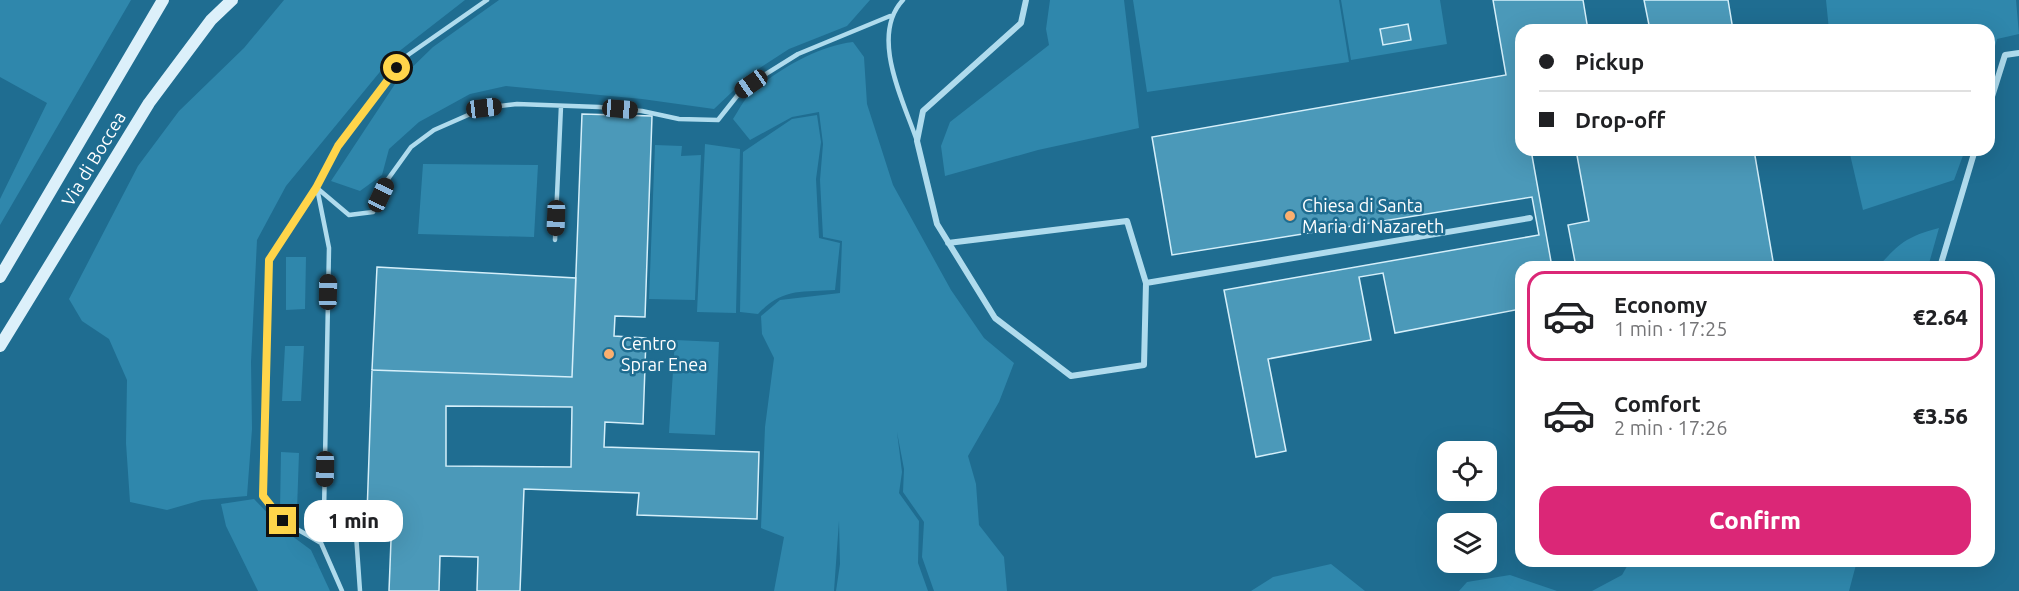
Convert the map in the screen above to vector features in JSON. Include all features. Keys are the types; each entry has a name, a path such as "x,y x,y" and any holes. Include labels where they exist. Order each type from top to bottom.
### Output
{"main road":[{"name":"Via di Boccea","path":"0,277 163,0"},
{"name":"Via di Boccea","path":"0,346 149,103 211,20 232,0"}],"street":[{"path":"948,243 1127,221 1146,283 1144,364 1071,376 995,318 948,243 937,224 917,141 923,111 1021,23 1026,0"},
{"path":"1995,86 2005,54 2019,53"},
{"path":"1942,261 1973,156"},
{"path":"1146,283 1530,218"}],"lane":[{"path":"342,591 321,543 283,521 263,496 269,260 316,188 338,146 408,55 487,0"},
{"path":"316,188 349,215 373,212 388,179 411,147 434,130 484,108 517,104 598,107 642,111 679,119 718,120 741,91 761,76 798,54 890,16 903,0"},
{"path":"890,16 893,77 917,141"},
{"path":"555,240 561,106"},
{"path":"316,188 329,248 324,513 356,534 360,591"}],"shaded area":[{"path":"0,0 131,0 0,225 0,199 47,103 0,77"},
{"path":"284,0 465,0 393,56 286,186 257,240 251,362 252,429 247,496 202,500 167,510 130,502 126,443 127,380 109,339 82,321 69,299 138,166 179,111 244,48"},
{"path":"499,0 870,0 847,26 789,49 752,73 714,109 642,99 506,86 470,94 419,122 389,149 382,175 360,191 331,181 395,84 433,47"},
{"path":"1050,0 1124,0 1139,128 1038,150 945,176 941,146 950,122 1049,45 1046,29"},
{"path":"1133,0 1339,0 1349,62 1147,92"},
{"path":"1341,0 1440,0 1447,44 1351,60"},
{"path":"1826,0 2016,0 2019,34 1997,39 1995,46 1995,24 1828,24"},
{"path":"853,42 864,57 867,104 893,185 951,290 984,338 1014,363 999,402 968,456 976,484 979,525 1004,557 1007,591 934,591 922,557 924,522 903,492 904,469 897,432 902,472 899,493 919,521 918,563 928,591 836,591 840,564 839,521 834,591 774,591 784,537 761,528 765,427 774,358 762,334 761,316 780,300 840,293 842,241 823,237 820,180 823,144 819,112 792,117 750,140 733,119 749,95 774,75 826,48"},
{"path":"817,115 821,142 816,179 819,238 840,243 835,290 793,293 776,300 758,314 740,312 743,152 792,119"},
{"path":"705,144 740,149 736,313 697,312"},
{"path":"655,145 682,146 681,156 701,155 695,300 649,299"},
{"path":"1850,156 1963,156 1954,180 1863,210"},
{"path":"423,164 538,165 534,237 418,234"},
{"path":"1939,228 1930,261 1884,261 1905,242 1919,234"},
{"path":"286,257 306,257 305,309 286,310"},
{"path":"675,340 719,342 715,435 669,433"},
{"path":"285,346 304,346 301,401 282,401"},
{"path":"281,452 299,453 297,510 280,510"},
{"path":"254,499 284,530 311,550 330,591 258,591 226,526 221,504"},
{"path":"1331,564 1365,591 1251,591 1273,577"},
{"path":"1627,567 1855,567 1849,591 1592,591 1622,575"},
{"path":"1510,575 1557,591 1459,591 1467,582"}],"building":[{"name":"Chiesa di Santa Maria di Nazareth","path":"1493,0 1583,0 1587,24 1515,24 1515,156 1532,156 1551,261 1515,261 1515,310 1395,333 1383,273 1359,277 1371,340 1268,359 1286,451 1256,457 1224,290 1539,235 1532,197 1172,255 1152,137 1506,75"},
{"path":"1644,0 1728,0 1732,24 1649,24"},
{"path":"1408,24 1411,40 1383,45 1380,29"},
{"name":"Centro Sprar Enea","path":"582,114 652,116 645,317 615,316 614,336 646,338 643,424 605,422 604,447 759,452 757,519 637,515 639,493 524,489 520,591 477,591 478,557 440,556 439,591 389,591 392,515 367,514 372,370 572,377","holes":["446,406 572,407 571,467 446,466"]},
{"path":"1577,156 1755,156 1773,261 1575,261 1568,225 1589,221"},
{"path":"377,267 576,278 572,377 372,370"}],"place":[{"name":"Chiesa di Santa Maria di Nazareth","path":"1290,216"},
{"name":"Centro Sprar Enea","path":"609,354"}],"route":[{"path":"283,521 263,496 269,260 316,188 338,146 397,68"}]}
